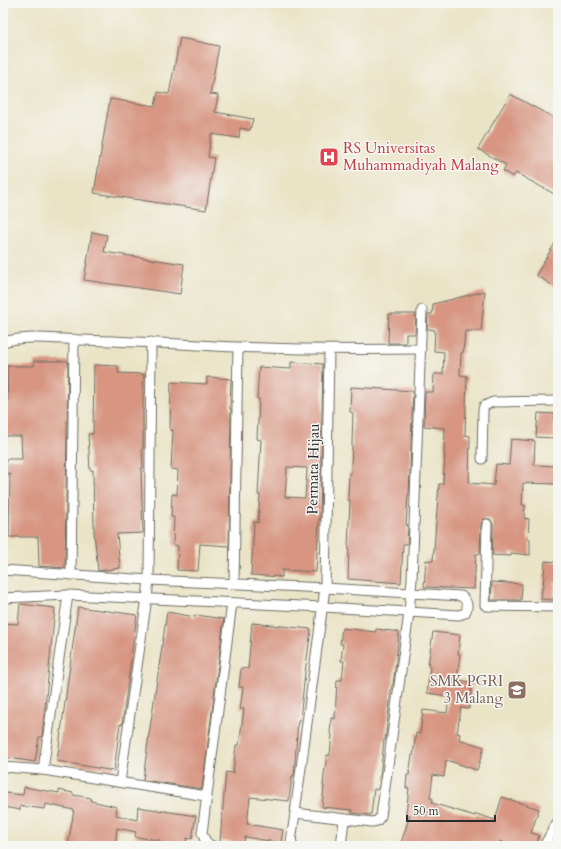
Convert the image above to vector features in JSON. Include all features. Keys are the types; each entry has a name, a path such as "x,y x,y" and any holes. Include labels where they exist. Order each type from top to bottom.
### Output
{"street":[{"path":"295,813 344,820 372,822 377,821 381,816 411,594 422,310"},
{"path":"3,342 34,338 151,342 238,348 329,350 421,348"},
{"path":"71,575 74,339"},
{"path":"120,782 147,598 151,342"},
{"path":"234,584 238,348"},
{"name":"Permata Hijau","path":"290,845 325,588 329,350"},
{"path":"482,459 482,410 484,406 493,402 558,400"},
{"path":"487,524 485,605 558,607"},
{"path":"3,570 148,580 461,596 465,600 467,606 465,613 459,615 68,595 3,598"},
{"path":"43,770 68,595"},
{"path":"213,846 204,839 202,834 232,603"},
{"path":"3,767 43,770 206,796"},
{"path":"341,846 344,820"},
{"path":"544,846 558,821"}],"building":[{"path":"180,38 219,46 210,94 218,95 215,112 253,119 250,130 240,128 239,138 211,134 208,157 214,158 206,210 94,193 110,99 155,106 158,92 169,94"},
{"path":"510,94 558,120 558,196 516,173 513,177 503,171 506,165 478,149"},
{"path":"92,232 107,235 104,252 184,264 180,294 84,280"},
{"path":"558,238 558,289 536,275"},
{"path":"485,291 481,331 465,331 463,353 461,353 460,375 467,376 465,435 470,436 469,483 494,485 496,464 509,465 511,439 535,441 534,465 558,466 558,484 523,483 522,505 525,505 524,518 529,519 528,539 530,539 530,555 511,553 511,556 492,555 493,524 490,519 484,519 481,524 480,554 476,554 474,589 424,587 426,560 433,561 439,484 443,484 445,454 445,428 424,426 425,392 433,392 434,374 443,374 444,352 434,351 435,330 427,329 428,314 432,314 433,304"},
{"path":"389,314 416,314 415,334 406,334 406,343 388,343"},
{"path":"34,361 68,361 65,568 39,566 38,537 9,537 10,473 6,474 6,459 22,459 21,436 3,436 3,405 8,405 7,366 34,366"},
{"path":"291,362 323,364 320,520 319,519 316,572 282,570 282,577 251,575 254,522 258,523 260,495 258,495 261,440 257,439 259,367 291,369","holes":["287,467 307,468 305,498 285,497"]},
{"path":"94,365 118,366 118,373 144,374 142,449 143,468 141,468 143,533 117,534 120,568 98,571 94,532 93,470 90,470 88,434 93,434"},
{"path":"207,377 231,379 229,546 200,544 198,571 177,570 178,546 173,545 174,517 171,517 172,494 177,495 178,470 171,469 173,430 170,430 171,382 207,384"},
{"path":"351,387 413,391 409,495 406,525 408,525 407,544 403,544 401,583 348,579 350,500 348,500 349,473 351,473 353,413 350,412"},
{"path":"538,413 555,414 554,438 536,437"},
{"path":"545,561 558,562 558,583 555,583 554,600 541,599"},
{"path":"492,582 522,584 521,600 491,600"},
{"path":"20,604 55,608 42,737 39,737 35,762 3,757 3,623 18,624"},
{"path":"78,607 137,615 122,725 120,724 114,771 57,761"},
{"path":"167,612 195,617 196,615 224,619 202,789 143,780"},
{"path":"252,623 311,629 300,720 298,720 294,776 292,776 289,801 250,797 247,824 283,830 281,843 245,837 244,843 220,841 226,772 233,773 236,745 239,745 244,709 240,709 243,687 239,687 241,668 248,669"},
{"path":"342,628 376,632 376,629 399,632 380,777 378,790 374,789 371,815 352,813 352,810 322,807 324,774 327,755 330,755 332,734 330,734 331,718 335,719 337,680 342,680 344,661 341,661 343,644 340,644"},
{"path":"433,632 460,635 458,654 460,654 457,680 472,682 469,709 461,708 457,733 460,734 459,739 484,747 477,770 446,760 444,777 433,775 430,798 433,799 432,803 475,816 476,814 495,820 502,797 539,809 531,833 539,835 536,846 515,846 500,841 498,846 400,846 410,815 406,814 409,788 406,788 407,775 409,775 416,733 420,734 423,710 447,713 449,696 427,693 430,667 428,666"},
{"path":"24,787 59,793 59,790 73,793 73,795 91,798 91,801 117,807 116,815 137,820 138,807 196,816 192,839 187,838 186,846 159,846 160,840 135,837 136,832 117,828 115,846 82,844 82,846 68,845 74,810 46,804 45,809 20,806 20,810 3,807 5,793 23,795"}],"place":[{"name":"RS Universitas Muhammadiyah Malang","path":"329,157"},
{"name":"SMK PGRI 3 Malang","path":"517,690"}]}
